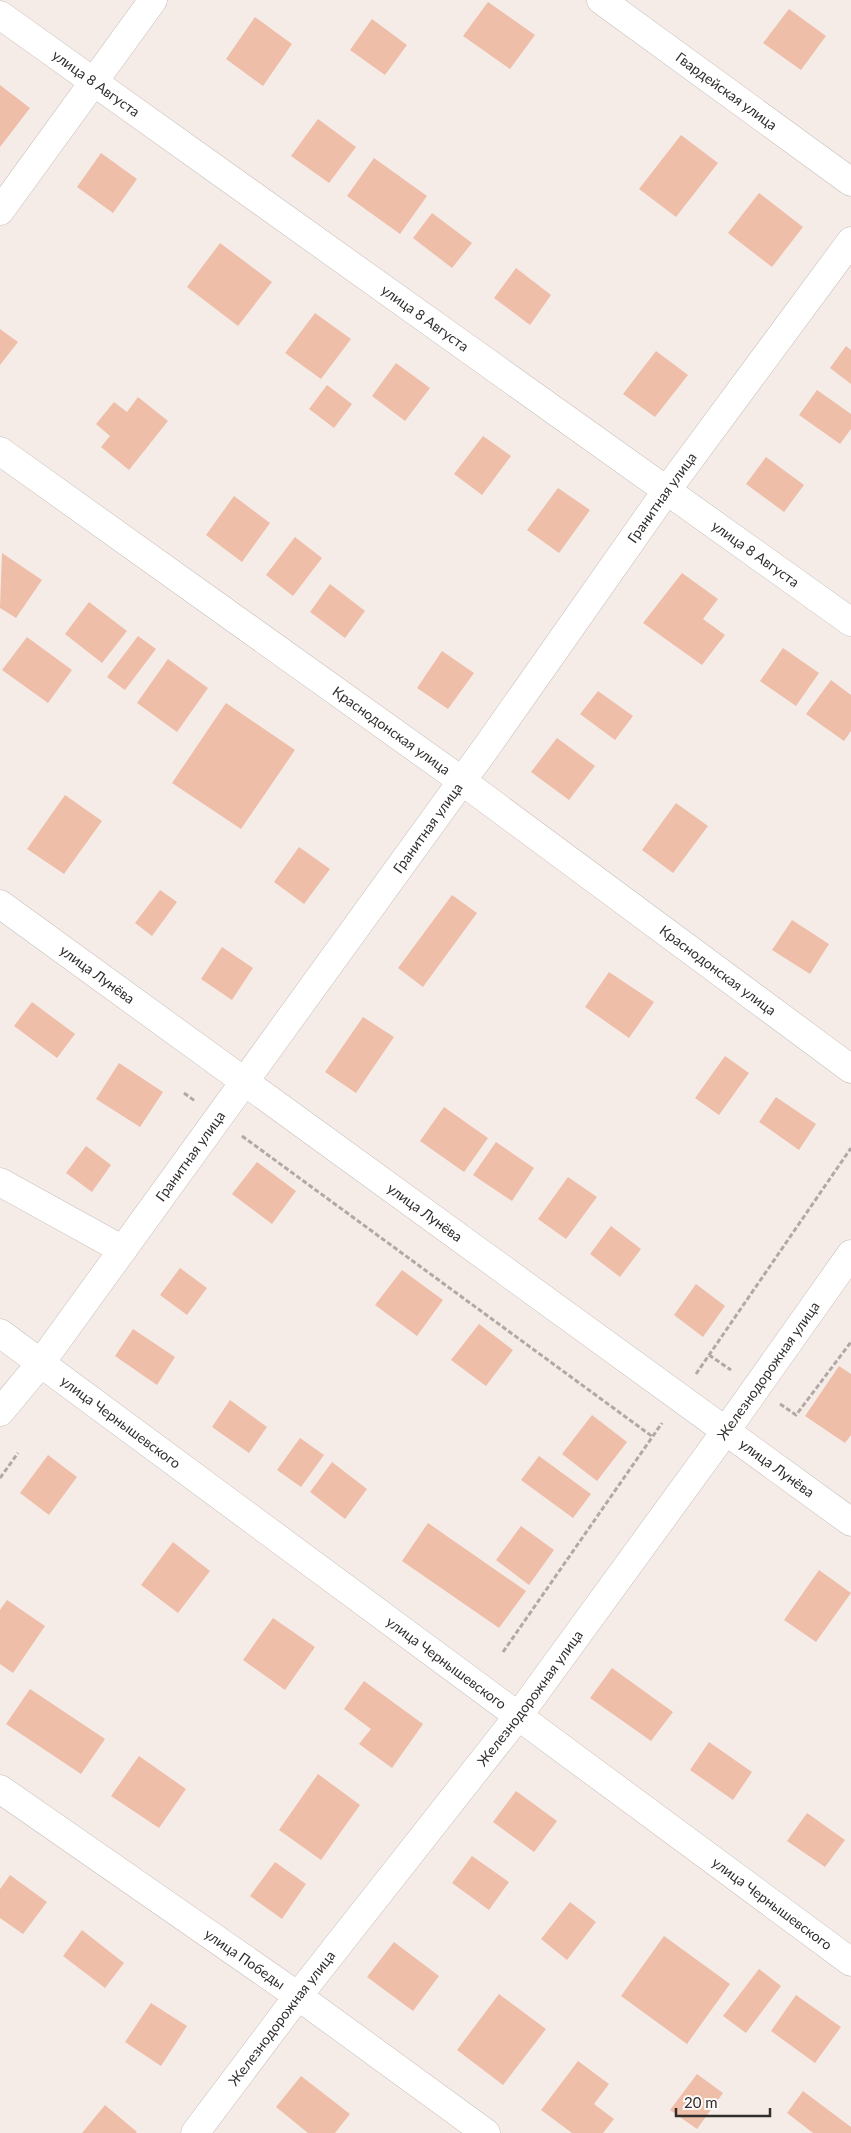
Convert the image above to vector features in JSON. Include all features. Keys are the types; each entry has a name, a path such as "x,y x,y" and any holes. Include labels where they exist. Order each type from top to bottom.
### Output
{"street":[{"path":"0,211 153,0"},
{"name":"Гвардейская улица","path":"601,0 851,182"},
{"name":"улица 8 Августа","path":"0,15 851,622"},
{"name":"Гранитная улица","path":"0,1412 40,1364 123,1250 462,781 667,490 851,241"},
{"name":"Краснодонская улица","path":"0,451 462,781 851,1068"},
{"name":"улица Лунёва","path":"0,904 851,1522"},
{"path":"0,1182 123,1250"},
{"name":"Железнодорожная улица","path":"195,2133 298,1996 519,1716 725,1432 851,1254"},
{"path":"0,1316 40,1364"},
{"path":"0,1333 40,1364"},
{"name":"улица Чернышевского","path":"40,1364 851,1962"},
{"name":"улица Победы","path":"0,1789 298,1996 486,2133"}],"path":[{"path":"184,1093 652,1437"},
{"path":"0,1478 18,1453"}],"building":[{"path":"488,2 535,35 510,69 463,36"},
{"path":"789,9 826,36 801,70 763,43"},
{"path":"255,17 292,44 263,86 226,59"},
{"path":"372,19 407,45 385,75 350,50"},
{"path":"0,85 30,108 0,147"},
{"path":"318,119 356,147 329,183 291,156"},
{"path":"681,135 718,163 676,217 639,189"},
{"path":"101,153 137,179 113,213 77,187"},
{"path":"374,158 427,196 400,234 347,196"},
{"path":"759,193 803,227 772,267 728,233"},
{"path":"432,213 472,243 452,268 413,238"},
{"path":"220,243 272,282 238,326 187,287"},
{"path":"516,268 551,295 530,325 494,298"},
{"path":"315,313 351,339 321,379 285,353"},
{"path":"0,329 18,342 0,365"},
{"path":"846,346 851,350 851,384 830,368"},
{"path":"656,351 688,375 655,417 623,394"},
{"path":"396,363 430,388 405,421 372,396"},
{"path":"327,385 352,404 334,428 309,409"},
{"path":"817,390 851,414 851,429 840,444 799,415"},
{"path":"138,397 168,421 129,470 101,447 110,436 96,424 114,402 127,412"},
{"path":"483,436 511,456 482,495 454,474"},
{"path":"766,457 804,485 784,512 746,484"},
{"path":"558,488 590,510 559,553 527,530"},
{"path":"234,496 270,523 242,562 206,535"},
{"path":"295,537 322,558 293,596 266,575"},
{"path":"2,553 42,580 16,618 0,608"},
{"path":"682,573 718,599 703,619 725,635 702,665 643,623"},
{"path":"330,584 365,611 345,638 310,612"},
{"path":"89,602 127,631 102,663 65,634"},
{"path":"138,636 156,649 125,690 107,677"},
{"path":"27,637 72,670 48,703 2,670"},
{"path":"783,648 819,673 796,706 760,681"},
{"path":"442,651 474,673 448,709 417,688"},
{"path":"168,659 208,688 177,732 137,703"},
{"path":"831,680 851,695 851,731 844,741 806,714"},
{"path":"598,691 633,716 615,740 580,714"},
{"path":"226,703 295,750 241,829 172,783"},
{"path":"557,738 595,766 569,800 531,772"},
{"path":"65,795 102,821 64,874 27,849"},
{"path":"676,803 708,826 673,873 642,850"},
{"path":"299,847 330,869 304,904 274,882"},
{"path":"160,890 177,902 152,936 135,923"},
{"path":"452,895 477,913 423,987 398,968"},
{"path":"792,920 829,944 810,974 772,950"},
{"path":"222,947 253,968 232,1000 201,979"},
{"path":"609,972 654,1002 629,1038 585,1007"},
{"path":"32,1002 75,1034 57,1058 14,1026"},
{"path":"363,1017 394,1037 356,1093 325,1072"},
{"path":"725,1056 749,1073 719,1115 695,1098"},
{"path":"119,1063 163,1092 140,1127 96,1099"},
{"path":"776,1097 816,1124 799,1150 759,1122"},
{"path":"444,1107 488,1138 464,1172 420,1141"},
{"path":"496,1142 534,1168 512,1201 473,1175"},
{"path":"86,1146 111,1165 92,1192 66,1173"},
{"path":"257,1162 296,1191 272,1224 232,1194"},
{"path":"568,1177 597,1197 566,1239 538,1219"},
{"path":"611,1226 641,1249 620,1277 590,1254"},
{"path":"180,1268 207,1288 187,1315 160,1295"},
{"path":"402,1270 443,1300 417,1336 375,1305"},
{"path":"696,1284 725,1306 703,1337 674,1315"},
{"path":"479,1324 513,1350 486,1386 451,1360"},
{"path":"133,1329 175,1357 157,1385 115,1356"},
{"path":"839,1366 851,1374 851,1435 845,1443 805,1416"},
{"path":"230,1400 267,1427 249,1453 212,1427"},
{"path":"592,1415 627,1442 597,1481 562,1454"},
{"path":"300,1438 324,1455 301,1487 277,1470"},
{"path":"48,1455 77,1477 49,1515 20,1493"},
{"path":"539,1456 591,1494 573,1518 521,1480"},
{"path":"332,1462 367,1489 345,1519 310,1492"},
{"path":"428,1523 526,1591 499,1628 402,1561"},
{"path":"521,1526 554,1550 529,1585 496,1560"},
{"path":"173,1542 210,1571 178,1613 141,1585"},
{"path":"819,1570 851,1593 816,1642 784,1620"},
{"path":"7,1600 45,1626 13,1673 0,1664 0,1610"},
{"path":"273,1618 315,1647 285,1690 243,1660"},
{"path":"612,1668 673,1712 651,1741 590,1698"},
{"path":"364,1681 423,1724 392,1768 359,1744 371,1729 344,1709"},
{"path":"30,1689 105,1739 81,1774 6,1724"},
{"path":"709,1742 752,1772 733,1800 690,1770"},
{"path":"139,1756 186,1789 159,1828 111,1796"},
{"path":"318,1774 360,1805 321,1860 279,1830"},
{"path":"516,1791 557,1821 534,1852 493,1822"},
{"path":"807,1813 845,1840 825,1867 787,1841"},
{"path":"472,1856 509,1882 489,1910 452,1883"},
{"path":"275,1862 306,1884 282,1919 250,1896"},
{"path":"10,1875 47,1902 23,1934 0,1918 0,1889"},
{"path":"570,1902 596,1922 567,1960 541,1939"},
{"path":"82,1930 124,1963 105,1988 63,1956"},
{"path":"664,1936 730,1984 687,2044 621,1996"},
{"path":"394,1942 439,1976 413,2011 367,1977"},
{"path":"759,1969 781,1986 746,2033 723,2016"},
{"path":"499,1994 546,2029 503,2085 457,2050"},
{"path":"796,1995 841,2027 815,2063 771,2031"},
{"path":"151,2003 187,2026 161,2066 125,2042"},
{"path":"578,2061 609,2084 594,2104 614,2119 603,2133 572,2133 541,2110"},
{"path":"697,2074 723,2093 697,2129 670,2110"},
{"path":"301,2076 350,2114 335,2133 308,2133 276,2107"},
{"path":"803,2091 851,2127 851,2133 813,2133 787,2113"},
{"path":"105,2105 137,2132 82,2133"}]}
